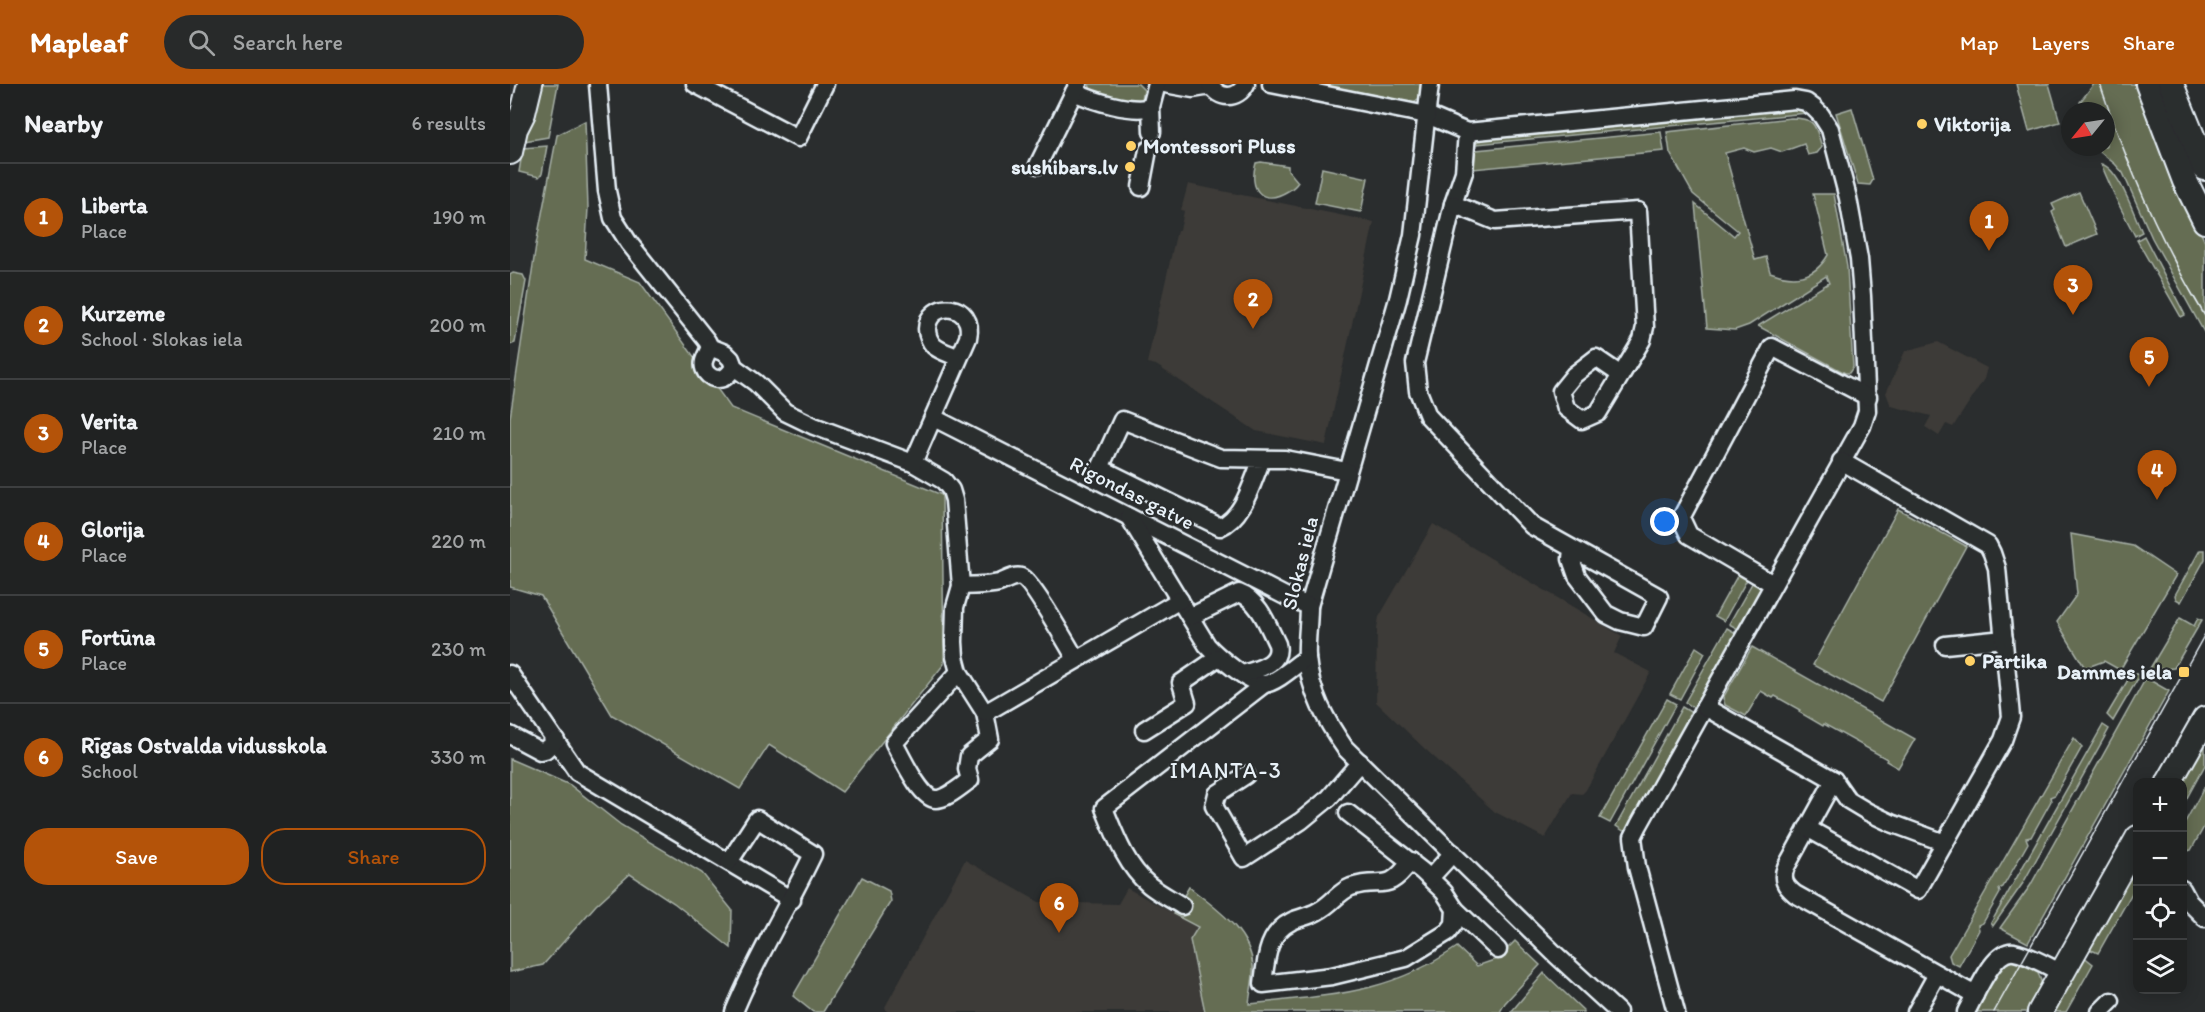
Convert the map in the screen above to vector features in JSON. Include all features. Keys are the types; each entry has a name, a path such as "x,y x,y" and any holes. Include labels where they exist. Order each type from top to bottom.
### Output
{"street":[{"path":"510,152 530,84"},
{"path":"598,84 607,191 613,218 629,243 710,347 725,353 731,359 734,368 765,390 777,406 796,418 913,463 944,481 951,490 954,500 961,586 955,607 955,657 959,672 985,713 990,739 969,756 967,770 970,780 936,799 925,795 894,743 959,672"},
{"path":"695,84 798,138 825,84"},
{"path":"1152,132 1152,107 1157,84"},
{"path":"1165,84 1193,90 1211,85 1219,94 1229,97 1239,93 1246,84"},
{"path":"1271,84 1427,115 1467,132 1795,100 1806,102 1814,108 1830,129 1850,205 1861,277 1867,411 1862,426 1633,837 1637,867 1676,1012"},
{"name":"Slokas iela","path":"1430,84 1413,235 1398,299 1309,606 1307,657 1311,680 1323,714 1345,748 1556,955 1618,1012"},
{"path":"2148,84 2185,181 2205,221"},
{"path":"2170,84 2205,168"},
{"path":"1038,165 1076,88 1096,101 1134,109 1152,107"},
{"path":"1467,132 1464,172 1453,204 1415,363 1418,391 1428,416 1532,526 1659,597 1644,627 1620,621 1606,614 1577,576 1571,559 1572,549"},
{"path":"1141,187 1148,150"},
{"path":"1453,204 1495,221 1638,211 1645,327 1642,340 1621,375"},
{"path":"710,347 704,361 704,369 708,375 721,379 734,368"},
{"path":"1773,584 1689,535 1681,518 1772,347 1868,396"},
{"path":"913,463 959,358"},
{"name":"Rigondas gatve","path":"934,418 1285,596 1309,606"},
{"path":"1262,459 1239,510 1231,522 1220,527 1100,468 1122,420 1221,458 1285,459 1347,471"},
{"path":"1807,828 1918,890 2008,726 2011,707 1997,568 1988,545 1841,461"},
{"path":"1129,516 1207,645 1252,682 1263,685"},
{"path":"961,586 998,583 1022,577 1028,581 1076,659"},
{"path":"1190,617 1239,593 1247,595 1256,604 1279,651 1274,661 1243,674"},
{"path":"985,713 1180,600"},
{"path":"1945,645 2004,639"},
{"path":"1144,730 1187,703 1181,683 1219,657"},
{"path":"1182,906 1149,885 1134,870 1117,840 1104,807 1263,685 1307,657"},
{"path":"510,674 577,772 792,900"},
{"path":"1705,706 1834,780 1848,800 1858,806 1892,823 1945,843"},
{"path":"2172,778 2205,720"},
{"path":"510,735 540,751 545,750 556,740"},
{"path":"1246,775 1217,794 1214,806 1245,858 1304,811 1331,795 1360,762"},
{"path":"1834,780 1784,872 1784,884 1789,889 1976,995"},
{"path":"1348,813 1421,870 1452,901 1455,909 1454,924 1448,932 1406,958 1332,976 1263,984 1269,947 1278,930 1291,921 1317,912 1349,887 1390,882 1421,870 1449,850"},
{"path":"729,862 756,819 813,854 792,900 749,975 734,1012"},
{"path":"2040,1012 2133,848"},
{"path":"2187,898 2205,918"},
{"path":"1455,909 1498,950"},
{"path":"1966,1012 1996,959 2007,952 2021,955 2061,973"},
{"path":"1916,1012 1937,974"}],"shaded area":[{"path":"1188,184 1374,222 1326,445 1256,431 1156,365 1147,363 1177,230 1180,230 1184,211 1181,210"},
{"path":"1938,342 1987,368 1984,379 1953,427 1946,424 1939,436 1925,427 1931,416 1891,406 1886,393 1905,351"},
{"path":"1433,524 1622,636 1614,653 1651,672 1586,790 1582,794 1572,793 1545,838 1495,812 1376,702 1379,617"},
{"path":"965,860 1039,902 1118,904 1127,888 1198,927 1190,940 1205,1012 887,1012 885,1007"}],"green space":[{"path":"539,84 558,84 548,137 524,141"},
{"path":"1089,84 1138,84 1144,90 1142,99 1135,103 1091,91"},
{"path":"1319,84 1423,84 1421,95 1414,103"},
{"path":"2016,84 2049,84 2060,122 2029,131"},
{"path":"2094,84 2136,84 2205,242 2205,334 2152,238 2123,173 2105,156 2115,156 2115,102 2080,102"},
{"path":"1796,108 1807,113 1477,144 1476,140"},
{"path":"1852,108 1873,180 1870,185 1858,184 1836,113"},
{"path":"1791,118 1810,121 1816,128 1822,147 1817,153 1808,155 1804,144 1782,152 1771,148 1754,152 1744,148 1725,153 1755,260 1766,257 1770,272 1787,277 1803,276 1822,263 1828,255 1813,194 1834,194 1847,267 1853,367 1849,373 1845,373 1758,326 1829,283 1826,276 1749,325 1735,330 1707,328 1695,204 1734,236 1738,231 1693,194 1670,153 1667,132"},
{"path":"585,121 588,208 585,259 640,282 731,408 942,495 944,664 842,792 769,745 740,789 612,715 541,596 510,587 510,418 536,245 557,135"},
{"path":"1661,132 1664,151 1473,169 1476,150"},
{"path":"547,146 542,174 539,177 519,172 523,148"},
{"path":"1256,163 1288,166 1288,170 1298,182 1293,188 1279,195 1264,196 1259,193 1254,181"},
{"path":"2101,164 2108,167 2114,174 2125,193 2142,232 2135,236 2117,201"},
{"path":"1322,168 1368,178 1361,212 1315,203"},
{"path":"2079,192 2097,234 2066,247 2052,212 2055,210 2052,204"},
{"path":"2144,236 2185,315 2181,317 2137,240"},
{"path":"513,273 523,275 526,281 515,343 510,345 510,275"},
{"path":"1898,509 1966,546 1881,702 1813,665"},
{"path":"2071,534 2133,546 2176,575 2120,670 2104,661 2085,668 2057,622 2077,594"},
{"path":"2200,550 2205,550 2205,559 2181,602 2176,599 2175,595"},
{"path":"1741,569 1750,574 1724,621 1715,616"},
{"path":"1755,578 1764,583 1738,629 1729,624"},
{"path":"2180,618 2194,626 2198,618 2202,620 2174,668 2149,670"},
{"path":"1727,628 1736,633 1694,708 1685,702"},
{"path":"1696,647 1705,653 1680,699 1670,694"},
{"path":"1752,647 1915,739 1898,768 1886,761 1887,759 1824,724 1823,726 1775,696 1773,698 1761,691 1746,716 1725,705 1723,698"},
{"path":"2132,673 2140,675 2113,721 2107,715"},
{"path":"2146,678 2169,691 2028,943 2000,928 2030,886"},
{"path":"1667,699 1676,704 1610,823 1600,818"},
{"path":"1682,707 1692,713 1625,832 1616,826"},
{"path":"2103,725 2109,729 2023,883 1993,926 1991,923"},
{"path":"2074,738 2082,747 2055,795 2050,797 2051,801 2031,837 2026,838 2028,843 2003,887 1999,889 2000,893 1983,923 1978,925 1979,930 1959,966 1951,962 1949,955"},
{"path":"2205,740 2205,765 2187,798 2187,778 2184,778"},
{"path":"510,759 570,785 621,825 702,873 732,910 731,948 674,903 630,874 596,905 543,965 510,972"},
{"path":"2205,786 2205,825 2191,850 2187,851 2187,819"},
{"path":"2133,869 2133,891 2098,953 2087,948"},
{"path":"862,877 889,891 891,901 823,1012 813,1012 793,996"},
{"path":"1189,887 1230,921 1245,941 1253,966 1249,1004 1332,995 1382,984 1432,963 1457,947 1477,966 1497,959 1515,941 1540,965 1505,1003 1500,1012 1205,1012 1190,940 1198,927 1173,914"},
{"path":"2083,956 2093,964 2066,1012 2052,1012"},
{"path":"2015,961 2038,972 2043,987 2029,1012 1974,1012 1997,972 2007,962"},
{"path":"1544,973 1584,1011 1584,1012 1511,1012"}],"tram line":[{"path":"2100,84 2146,203 2205,316"},
{"path":"1994,1012 2205,634"}],"place":[{"name":"Viktorija","path":"1922,124"},
{"name":"Montessori Pluss","path":"1131,146"},
{"name":"sushibars.lv","path":"1130,167"},
{"name":"Liberta","path":"1989,251"},
{"name":"Verita","path":"2073,315"},
{"name":"Kurzeme","path":"1253,329"},
{"name":"Fortūna","path":"2149,387"},
{"name":"Glorija","path":"2157,500"},
{"name":"Pārtika","path":"1970,661"},
{"name":"Dammes iela","path":"2184,672"},
{"name":"Rīgas Ostvalda vidusskola","path":"1059,933"}],"district":[{"name":"IMANTA-3","path":"1226,770"}]}
